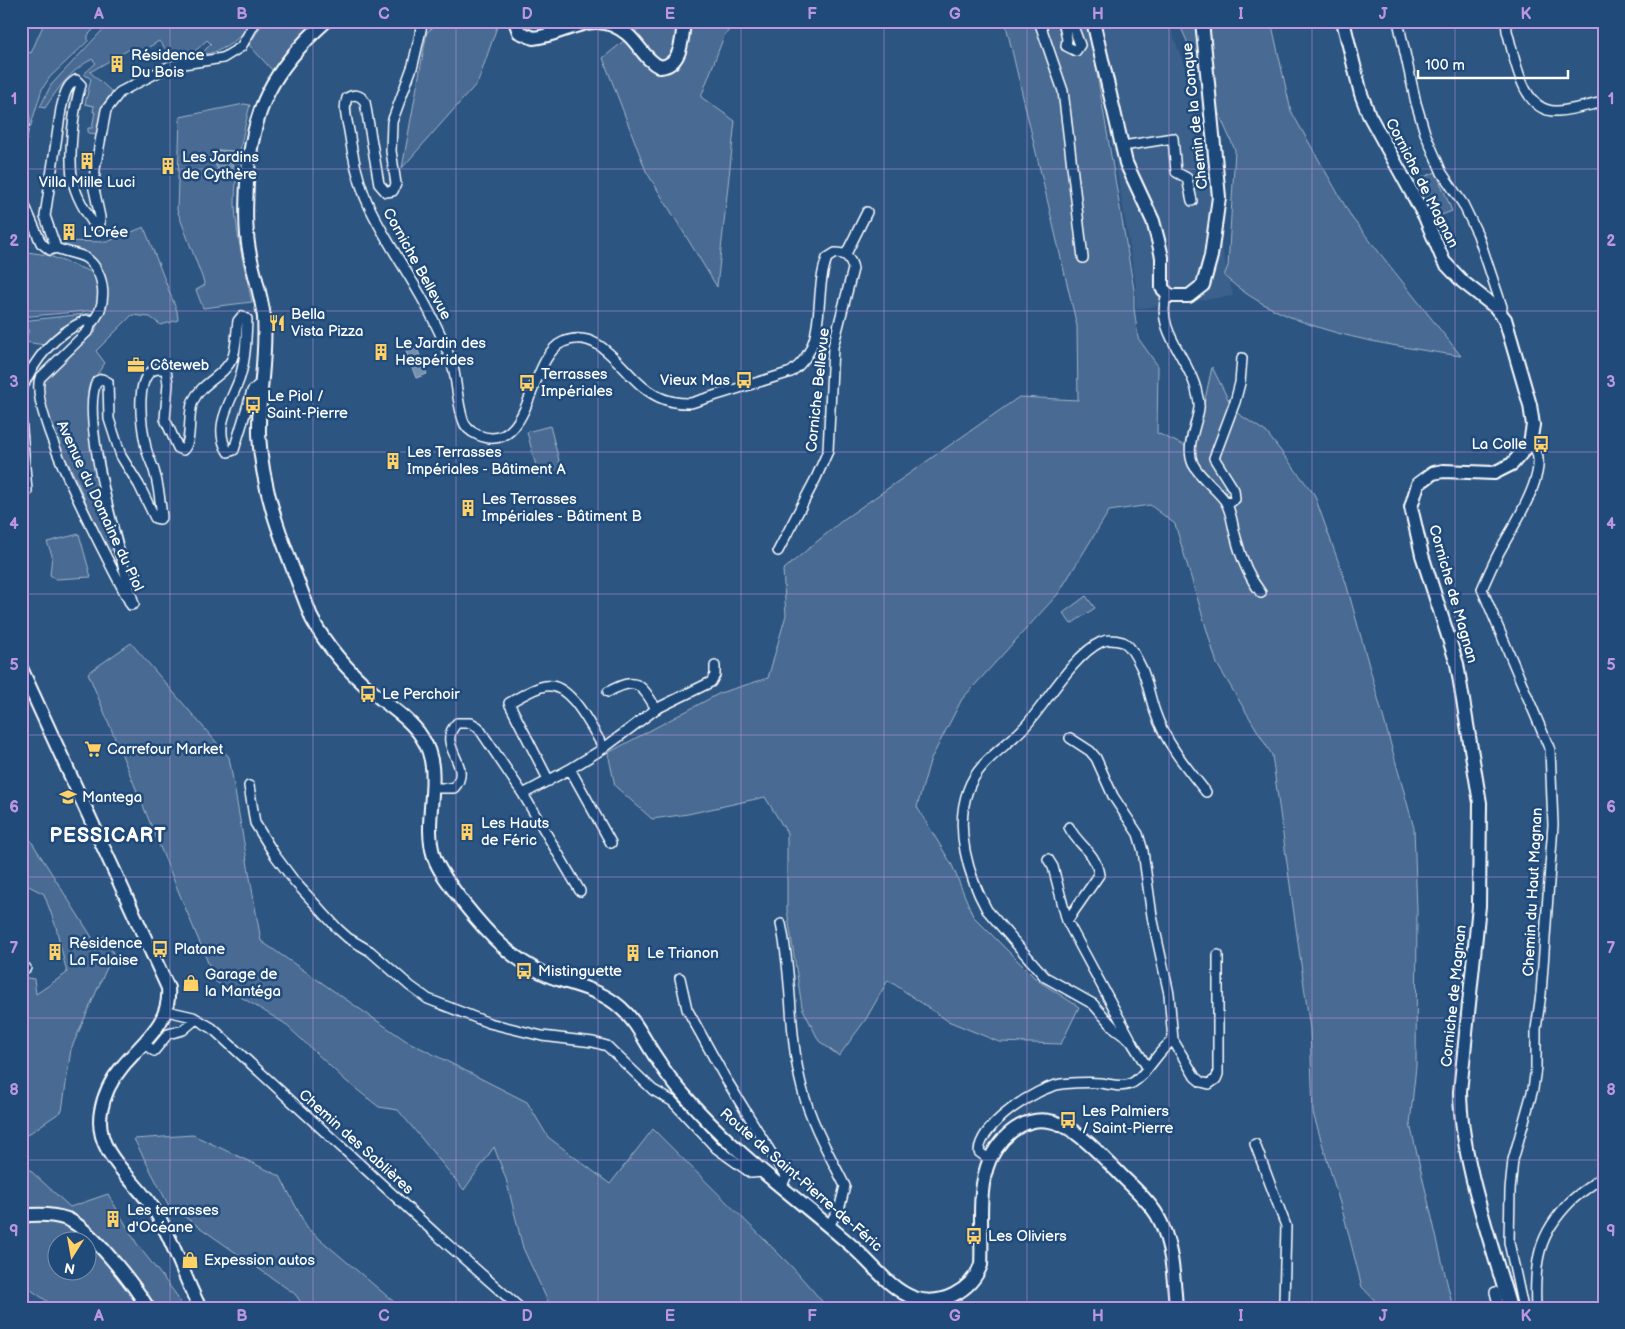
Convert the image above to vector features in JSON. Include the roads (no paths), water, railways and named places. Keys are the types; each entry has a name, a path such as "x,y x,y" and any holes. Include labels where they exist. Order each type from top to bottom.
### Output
{"street":[{"path":"56,248 45,216 56,132 65,92 71,83 76,80 81,85 73,111 72,177 78,198 95,226 100,223 94,189 95,169 106,110 120,92 170,66 223,58 241,47 256,21"},
{"name":"Route de Saint-Pierre-de-Féric","path":"326,21 296,52 270,86 262,103 250,152 246,226 264,316 259,435 266,489 312,619 328,647 345,666 421,735 432,765 433,788 430,826 434,856 440,868 466,906 492,938 524,964 548,976 589,988 613,1001 634,1022 657,1060 684,1096 763,1172 829,1226 916,1303 939,1300 953,1295 966,1287 977,1276 981,1265 984,1189 990,1160 1010,1132 1036,1120 1052,1121 1079,1136 1158,1215 1168,1250 1176,1308"},
{"name":"Corniche Bellevue","path":"423,21 413,65 392,122 391,151 396,184 393,191 386,192 379,184 366,102 357,95 351,95 347,98 345,108 351,144 366,198 441,336 453,370 463,420 472,432 486,438 510,432 524,411 547,357 553,348 570,339 594,342 606,350 650,393 680,404 691,403 791,372 802,364 814,343 827,258 835,252 846,254 850,259 853,269 833,347 828,450 816,478 778,551"},
{"path":"515,21 519,32 533,38 588,23 617,26 629,36 649,60 660,66 671,64 675,59 681,47 684,21"},
{"path":"1039,21 1063,90 1083,258"},
{"path":"1063,21 1067,39 1066,46 1076,51 1080,45 1072,21"},
{"path":"1093,21 1126,163 1153,221 1162,257 1160,283 1167,294 1163,304 1166,324 1178,353 1190,373 1200,406 1191,440 1192,462 1227,505 1242,558 1251,580 1261,592"},
{"name":"Chemin de la Conque","path":"1167,294 1189,296 1203,285 1211,256 1219,197 1202,21"},
{"name":"Corniche de Magnan","path":"1343,21 1361,94 1369,115 1425,217 1444,262 1462,282 1505,318 1530,405 1533,425 1530,443 1512,464 1494,473 1443,471 1433,473 1418,484 1412,507 1422,555 1457,664 1480,803 1479,906 1460,1107 1474,1180 1510,1308"},
{"path":"1398,21 1416,103 1425,133 1442,173 1478,234 1502,307 1501,314"},
{"path":"1506,21 1507,31 1526,94 1533,102 1544,110 1557,112 1604,102"},
{"path":"21,105 24,119 21,141"},
{"path":"1123,146 1174,138 1176,172 1188,178 1192,201"},
{"path":"21,197 41,243 50,250 56,248 84,257 98,270 103,294 96,318 90,324 86,320 72,326 55,339 27,375 21,391"},
{"path":"846,254 867,212"},
{"name":"Avenue du Domaine du Piol","path":"90,324 89,330 40,378 38,384 41,408 77,497 131,605 134,604 110,520 97,452 92,389 96,381 102,379 108,382 109,420 121,456 139,485 150,510 155,518 160,519 162,516 155,472 146,448 142,411 144,379 151,371 158,368 166,370 168,384 165,419 178,448 184,450 189,442 188,425 192,403 201,387 222,371 232,359 238,321 242,316 247,318 246,347 239,379 226,405 222,430 224,445 228,452 234,450 238,440 252,391 257,386 261,386"},
{"path":"1227,505 1235,499 1234,490 1214,458 1235,402 1240,383 1242,358"},
{"path":"21,418 27,491 24,496 21,496"},
{"name":"Chemin du Haut Magnan","path":"1523,1308 1509,1242 1510,1190 1513,1160 1536,1068 1536,1030 1553,825 1550,750 1482,589 1501,549 1529,499 1534,485 1537,458 1535,447 1530,443"},
{"path":"1131,1041 1116,1030 1093,1004 1045,976 987,910 980,898 971,871 964,839 963,814 968,788 980,768 995,751 1027,725 1066,674 1093,647 1102,641 1111,640 1125,642 1130,649 1148,684 1155,713 1167,737 1178,756 1206,792"},
{"path":"523,794 549,781 604,748 656,709 711,682 715,675 715,666"},
{"path":"21,668 166,981 169,997 164,1019 117,1073 106,1092 100,1114 100,1132 110,1156 156,1212 176,1249 200,1308"},
{"path":"608,692 625,682 634,684 643,688 656,709"},
{"path":"549,781 509,703 543,686 552,685 568,693 578,704 604,748"},
{"path":"433,788 454,788 459,783 460,771 448,736 457,723 471,723 487,737 580,891"},
{"path":"1070,738 1090,751 1096,758 1113,796 1140,841 1152,916 1170,1004 1173,1040 1195,1077 1205,1083 1216,1079 1220,1051 1217,1024 1218,955"},
{"path":"570,769 611,843"},
{"path":"249,786 256,823 274,854 295,882 338,929 370,951 410,986 428,999 489,1023 542,1036 586,1040 607,1046 653,1090 672,1101 716,1148 751,1173 763,1172"},
{"path":"1067,921 1099,874 1098,865 1088,849 1074,838 1068,827"},
{"path":"1048,859 1053,867 1067,921 1131,1041 1147,1067"},
{"path":"781,924 788,958 792,1021 801,1086 816,1129 845,1186 840,1206 829,1226"},
{"path":"680,978 687,1009 724,1076 786,1177 781,1188"},
{"name":"Chemin des Sablières","path":"167,1011 196,1019 212,1028 437,1235 520,1308"},
{"path":"143,1043 154,1051 168,1034 183,1030 196,1019"},
{"path":"990,1160 979,1152 980,1143 997,1120 1016,1104 1059,1084 1099,1083 1129,1085 1138,1080 1165,1045 1173,1040"},
{"path":"1256,1144 1286,1226 1284,1302 1282,1308"},
{"path":"1536,1308 1536,1266 1546,1232 1551,1222 1572,1200 1595,1184 1604,1174"},
{"path":"21,1216 52,1216 67,1219 78,1226 112,1261 148,1308"},
{"path":"1495,1292 1499,1308"}],"place":[{"name":"Résidence Du Bois","path":"117,64"},
{"name":"Villa Mille Luci","path":"87,161"},
{"name":"Les Jardins de Cythère","path":"168,166"},
{"name":"L'Orée","path":"69,232"},
{"name":"Bella Vista Pizza","path":"277,323"},
{"name":"Le Jardin des Hespérides","path":"381,352"},
{"name":"Côteweb","path":"136,365"},
{"name":"Vieux Mas","path":"744,380"},
{"name":"Terrasses Impériales","path":"527,383"},
{"name":"Le Piol / Saint-Pierre","path":"253,405"},
{"name":"La Colle","path":"1541,444"},
{"name":"Les Terrasses Impériales - Bâtiment A","path":"393,461"},
{"name":"Les Terrasses Impériales - Bâtiment B","path":"468,508"},
{"name":"Le Perchoir","path":"368,694"},
{"name":"Carrefour Market","path":"93,749"},
{"name":"Mantega","path":"68,797"},
{"name":"Les Hauts de Féric","path":"467,832"},
{"name":"Platane","path":"160,949"},
{"name":"Résidence La Falaise","path":"55,952"},
{"name":"Le Trianon","path":"633,953"},
{"name":"Mistinguette","path":"524,971"},
{"name":"Garage de la Mantéga","path":"191,983"},
{"name":"Les Palmiers / Saint-Pierre","path":"1068,1120"},
{"name":"Les terrasses d'Océane","path":"113,1219"},
{"name":"Les Oliviers","path":"974,1236"},
{"name":"Expession autos","path":"190,1260"}],"district":[{"name":"PESSICART","path":"108,836"}]}
